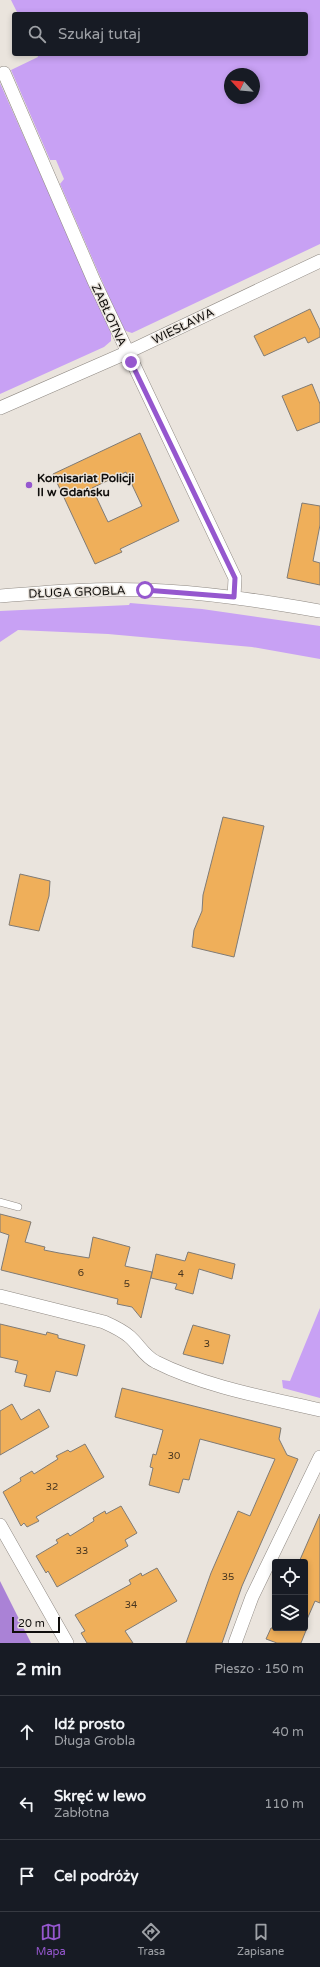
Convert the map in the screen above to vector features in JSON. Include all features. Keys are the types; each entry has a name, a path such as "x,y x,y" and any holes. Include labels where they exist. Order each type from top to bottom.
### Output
{"street":[{"name":"ZABŁOTNA","path":"2,69 126,353 235,578 234,597"},
{"name":"WIESŁAWA","path":"0,408 126,353 320,261"},
{"name":"DŁUGA GROBLA","path":"0,596 100,590 145,590 234,597 320,611"},
{"path":"0,1296 104,1322 130,1337 154,1361 185,1375 320,1410"},
{"path":"235,1643 252,1597 320,1458"},
{"path":"0,1525 67,1643"}],"lane":[{"path":"0,1202 18,1206"}],"shaded area":[{"path":"11,0 320,0 320,244 132,333 126,331 122,327 60,184 64,179 56,160 50,160 11,70 38,56 308,56 308,12 17,12"},
{"path":"0,83 111,333 111,341 104,347 0,394"},
{"path":"130,603 202,609 320,626 320,659 252,647 108,634 18,630 0,642 0,611 129,605"},
{"path":"320,1308 320,1398 283,1388 282,1380 290,1381"},
{"path":"0,1581 31,1643 0,1643"}],"building":[{"path":"310,309 320,330 320,337 308,343 305,337 264,356 254,336"},
{"path":"312,384 320,404 320,422 297,431 282,396"},
{"path":"140,433 179,521 120,549 122,552 95,564 53,474","holes":["126,472 142,506 108,522 92,488"]},
{"path":"302,503 320,506 320,525 313,561 320,563 320,585 287,578"},
{"path":"223,817 264,826 234,957 192,947 194,930 202,911 203,895"},
{"path":"20,874 50,881 49,896 39,931 9,925"},
{"path":"0,1214 31,1222 25,1242 45,1247 44,1250 89,1258 93,1237 130,1247 125,1266 152,1272 141,1318 132,1307 117,1304 118,1299 1,1270 9,1235 0,1232"},
{"path":"188,1252 235,1264 232,1279 199,1269 193,1294 175,1289 177,1284 151,1278 156,1254 185,1261"},
{"path":"0,1324 46,1335 47,1332 58,1335 58,1338 85,1345 77,1376 56,1371 50,1392 24,1386 27,1375 15,1372 18,1361 0,1357"},
{"path":"193,1325 230,1335 223,1364 183,1354"},
{"path":"122,1388 281,1428 279,1439 287,1455 298,1459 242,1586 222,1643 186,1643 211,1573 238,1511 250,1516 275,1459 200,1439 189,1480 183,1479 179,1493 149,1485 153,1468 150,1467 153,1454 156,1455 163,1430 115,1417"},
{"path":"12,1404 21,1420 39,1409 49,1427 0,1455 0,1411"},
{"path":"85,1444 104,1477 36,1517 39,1521 27,1527 24,1523 21,1526 3,1492 21,1481 20,1478 32,1471 34,1474 58,1459 56,1456 68,1450 70,1452"},
{"path":"121,1506 137,1533 125,1540 128,1546 57,1587 48,1571 46,1573 36,1556 58,1543 56,1540 68,1533 70,1536 94,1521 93,1518 105,1511 106,1514"},
{"path":"320,1514 320,1603 315,1601 308,1617 308,1559 300,1559"},
{"path":"157,1568 177,1601 125,1631 133,1643 87,1643 81,1633 85,1631 75,1615 131,1584 129,1580 141,1573 142,1576"},
{"path":"271,1628 272,1631 306,1631 301,1643 277,1643 266,1639"}],"place":[{"name":"Komisariat Policji II w Gdańsku","path":"29,485"}],"route":[{"path":"131,362 235,578 234,597 145,590"}]}
